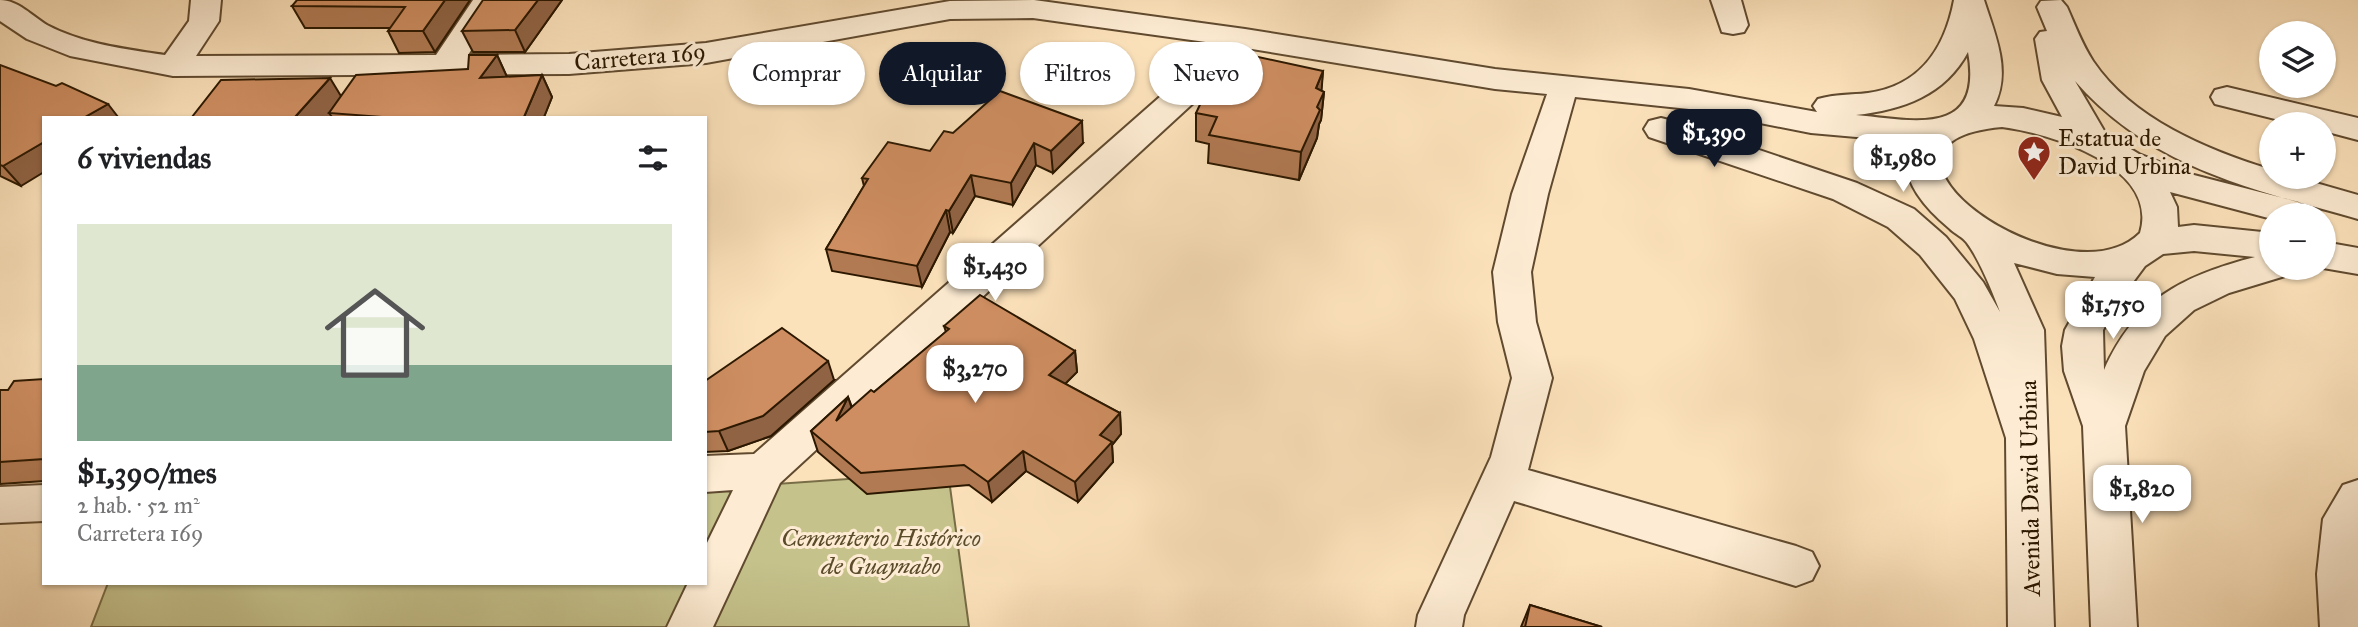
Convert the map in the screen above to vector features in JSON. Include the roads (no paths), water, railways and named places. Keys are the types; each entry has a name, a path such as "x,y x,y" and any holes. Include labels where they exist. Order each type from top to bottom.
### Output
{"street":[{"path":"173,66 204,21 206,0"},
{"path":"446,65 469,26 489,0"},
{"path":"1689,99 1847,106 1882,102 1910,94 1940,72 1950,58 1958,41 1969,1"},
{"path":"1969,1 1985,47 1986,85 1982,104 1969,117"},
{"path":"2051,4 2050,56 2070,105 2094,141"},
{"path":"2051,4 2083,69 2124,114 2165,139 2209,160 2358,207"},
{"name":"Carretera 169","path":"0,6 15,21 51,41 112,56 173,66 569,64 706,53 950,10 1032,9 1245,38 1495,79 1689,99 1811,122 1934,134"},
{"path":"690,627 764,471 1245,38"},
{"name":"Carretera 169","path":"1495,79 1661,129 1872,180 1950,210"},
{"path":"2227,97 2358,129"},
{"path":"1439,627 1441,615 1512,457 1532,378 1517,322 1512,272 1530,194 1560,99"},
{"path":"2114,627 2104,426 2084,371 2083,338 2084,330 2108,288 2143,250 2159,233 2161,222 2156,198 2138,173 2125,161 2094,141 2039,121 2002,116 1969,117 1934,134 1924,151 1925,174 1950,210 1981,233 2020,251 2060,262 2099,264 2143,250 2194,238 2259,245"},
{"path":"1661,129 1845,191 1901,218 1933,246 1969,292 1994,339 2027,438"},
{"path":"2125,161 2180,183 2259,203"},
{"path":"2336,223 2358,228"},
{"name":"Avenida David Urbina","path":"1981,233 2017,307 2025,330 2031,627"},
{"path":"2336,257 2358,261"},
{"path":"2336,266 2358,267"},
{"path":"2104,426 2138,341 2168,308 2205,287 2236,274 2259,270"},
{"path":"707,474 764,471"},
{"path":"1502,480 1796,566"},
{"path":"2343,627 2340,574 2344,519 2358,498"},
{"path":"0,505 42,503"}],"place":[{"name":"Estatua de David Urbina","path":"2034,182"}],"park label":[{"name":"Cementerio Histórico de Guaynabo","path":"881,552"}]}
